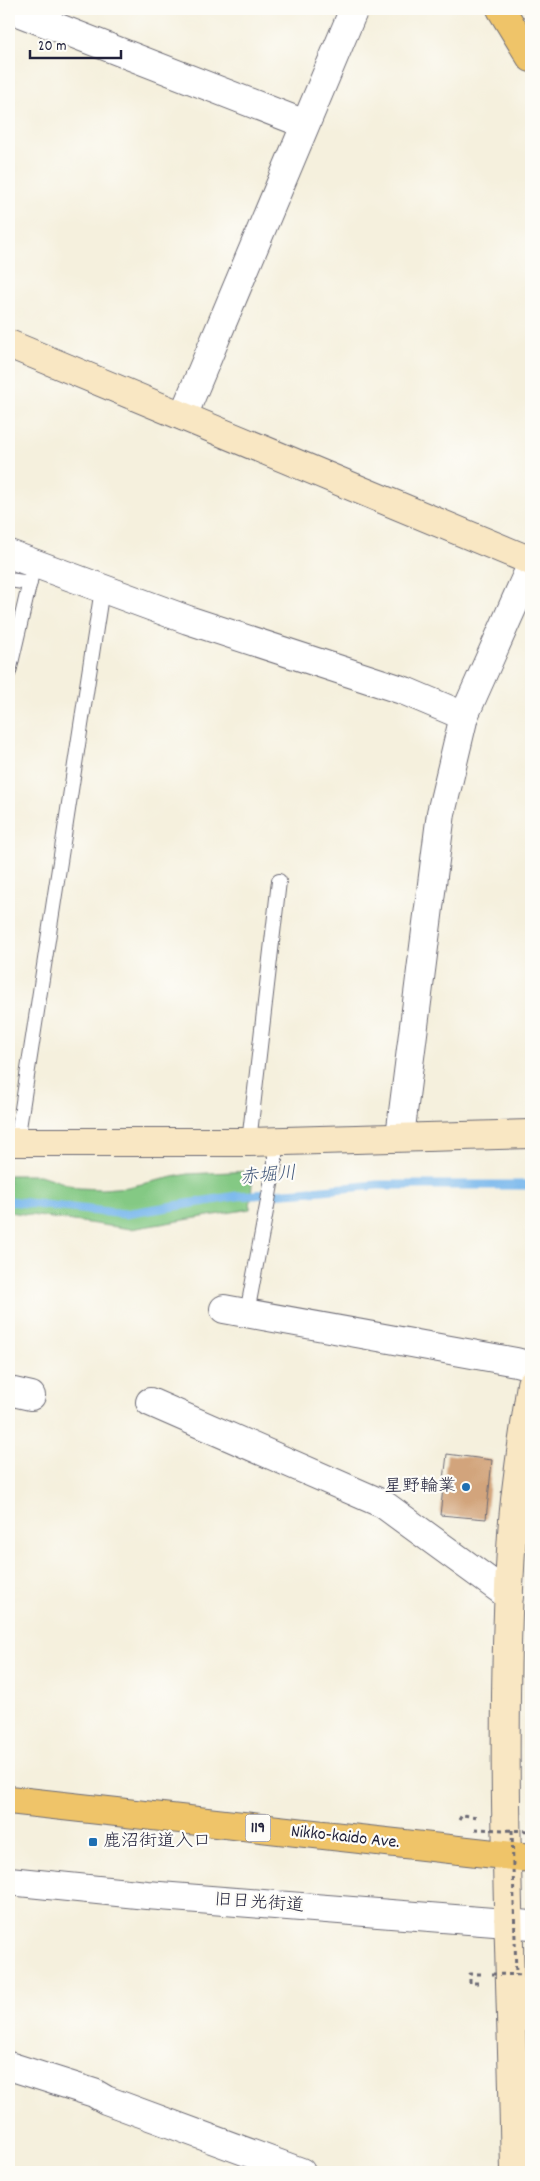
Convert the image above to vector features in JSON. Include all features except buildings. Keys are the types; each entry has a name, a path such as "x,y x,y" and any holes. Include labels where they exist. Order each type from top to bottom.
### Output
{"highway":[{"path":"501,9 531,58"},
{"name":"Nikko-kaido Ave.","path":"9,1800 517,1848"}],"street":[{"path":"10,9 42,15 305,124"},
{"path":"183,416 354,9"},
{"path":"9,344 531,562"},
{"path":"9,554 32,573 102,589 188,620 405,691 464,716"},
{"path":"400,1136 441,813 464,716 531,566"},
{"path":"13,1142 262,1141 531,1134"},
{"path":"235,1311 531,1366"},
{"path":"515,2172 520,1924 506,1675 512,1532 531,1384"},
{"path":"150,1402 383,1504 509,1596"},
{"name":"旧日光街道","path":"9,1882 147,1895 520,1924"},
{"path":"9,2066 94,2093 106,2100 301,2172"}],"lane":[{"path":"9,580 32,573"},
{"path":"9,672 32,573"},
{"path":"13,1142 102,589"},
{"path":"235,1311 274,1163 262,1141 279,881"}],"path":[{"path":"475,1829 517,1848"},
{"path":"516,1975 517,1848 531,1832"},
{"path":"492,1974 530,1975"}],"green space":[{"path":"253,1171 250,1209 131,1229 9,1212 9,1175 40,1175 79,1188 102,1189 128,1187 187,1174"}],"waterway":[{"name":"赤堀川","path":"9,1201 125,1214 237,1196 377,1185 531,1185"}],"place":[{"name":"星野輪業","path":"466,1487"},
{"name":"鹿沼街道入口","path":"93,1842"}]}
